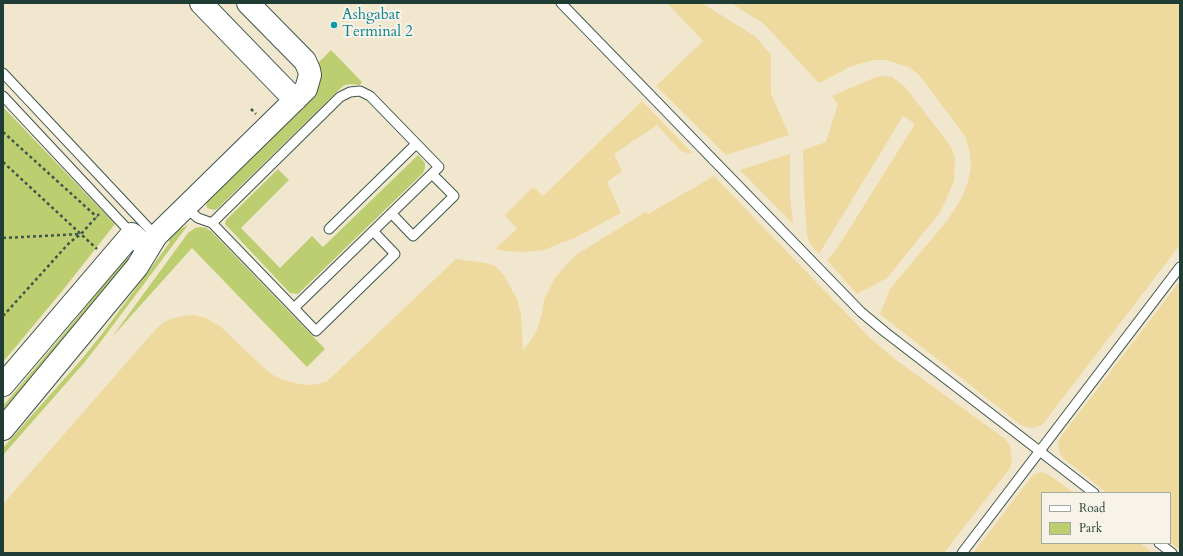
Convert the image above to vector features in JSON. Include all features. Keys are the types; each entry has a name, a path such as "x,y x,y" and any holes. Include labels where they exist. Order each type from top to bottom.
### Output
{"street":[{"path":"201,3 295,100"},
{"path":"3,429 137,267 152,243 185,207 295,100 308,85 310,76 308,66 248,3"},
{"path":"3,385 132,234 152,243"}],"lane":[{"path":"561,3 862,312 885,332 1093,492"},
{"path":"3,73 152,243"},
{"path":"212,223 340,97 350,92 360,91 370,96 439,167 294,308"},
{"path":"3,96 132,234"},
{"path":"329,229 416,144"},
{"path":"392,214 413,236 419,231 454,196 432,174"},
{"path":"185,207 198,218 212,223 316,331 395,254 374,231"},
{"path":"962,553 1180,268"},
{"path":"1160,544 1172,553"}],"path":[{"path":"251,109 259,116"},
{"path":"3,132 97,217"},
{"path":"3,137 7,135"},
{"path":"3,162 98,250"},
{"path":"3,316 70,242 81,234 102,211"},
{"path":"3,238 81,234"},
{"path":"93,255 102,244"}],"green space":[{"path":"331,50 362,82 360,85 349,84 343,86 217,209 214,210 207,208 206,201 317,64"},
{"path":"3,107 115,224 63,290 3,362"},
{"path":"418,155 425,163 423,173 298,294 290,293 225,224 226,220 278,169 289,180 241,228 280,268 312,236 323,247"},
{"path":"188,225 84,363 3,455 3,448 102,334 170,242 168,240 176,231"},
{"path":"200,227 211,231 325,349 307,367 192,248 112,337 188,233 195,228"},
{"path":"125,257 130,258 3,418 3,406 77,318"}],"sand":[{"path":"667,3 702,3 756,37 771,55 771,93 789,135 726,155 656,86 703,41"},
{"path":"731,3 1180,3 1180,245 1042,425 1029,428 1021,425 880,314 890,289 946,222 955,209 963,195 971,167 970,154 966,138 924,81 917,73 908,67 886,60 874,60 852,66 819,83 763,23"},
{"path":"876,77 892,77 905,87 952,149 955,158 954,181 938,215 887,278 857,294 827,260 836,250 915,124 903,116 819,254 811,245 807,235 803,150 826,142 838,104 832,96"},
{"path":"642,101 692,153 681,151 657,125 614,154 622,171 607,182 621,213 576,237 544,250 527,252 495,249 517,229 505,215 533,187 543,196"},
{"path":"790,154 790,195 793,224 740,170"},
{"path":"714,176 869,337 896,360 1004,438 1010,445 1012,460 1010,468 944,553 3,553 3,504 156,329 164,322 183,316 194,315 206,318 221,327 273,375 299,384 319,384 327,381 336,373 456,259 486,263 495,266 503,274 517,299 521,315 523,350 537,330 544,300 555,278 576,255 645,212 648,214"},
{"path":"1180,281 1180,550 1171,543 1171,492 1106,492 1062,457 1059,451 1058,443 1062,435"},
{"path":"1041,472 1049,475 1073,492 1041,492 1041,544 1141,544 1153,553 973,553 1034,474"}],"place":[{"name":"Ashgabat Terminal 2","path":"334,25"}]}
